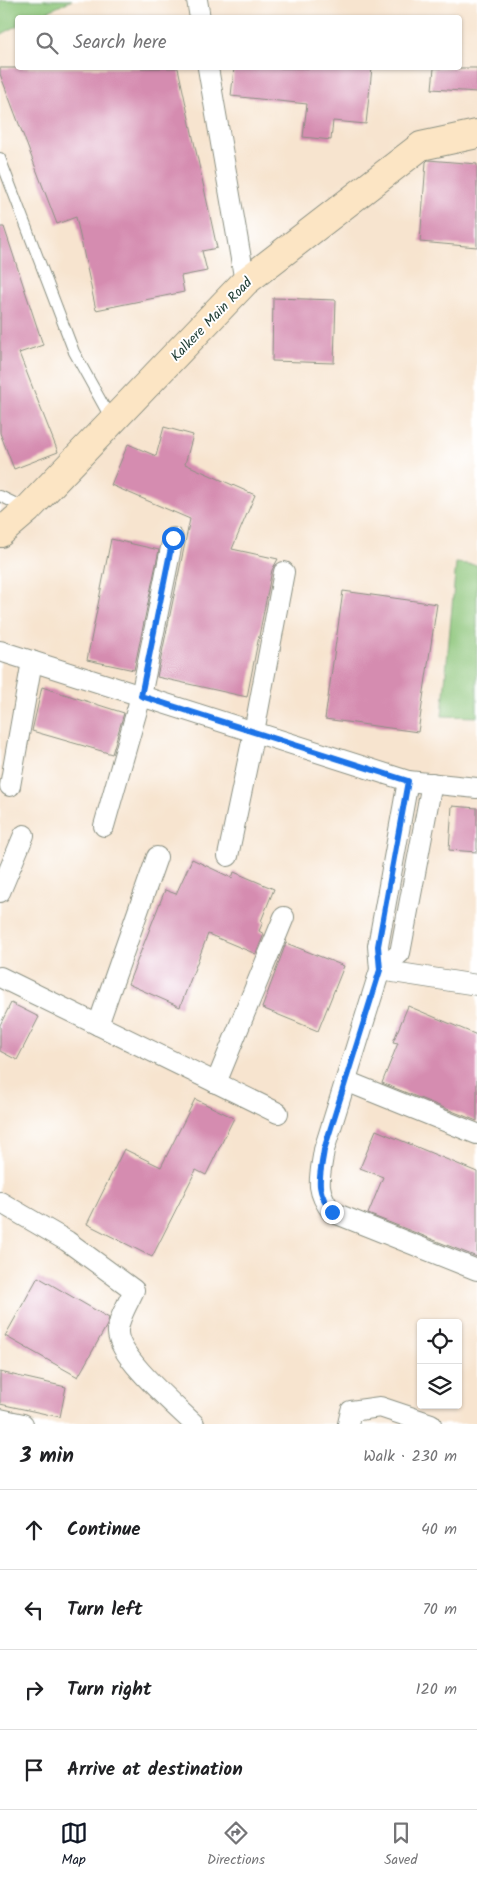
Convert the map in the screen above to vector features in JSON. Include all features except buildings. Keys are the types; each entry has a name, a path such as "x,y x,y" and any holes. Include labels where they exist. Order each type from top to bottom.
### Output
{"street":[{"path":"197,0 200,15"},
{"path":"208,70 244,282"},
{"name":"Kalkere Main Road","path":"0,533 28,510 244,282 421,146 477,134"},
{"path":"104,826 141,696 173,538"},
{"path":"228,856 254,732 284,572"},
{"path":"0,651 408,781 477,788"},
{"path":"10,786 32,661"},
{"path":"408,781 378,946 380,970 324,1150 320,1178 321,1198 332,1212 477,1270"},
{"path":"380,970 400,953 432,783"},
{"path":"0,892 24,835"},
{"path":"98,1025 157,857"},
{"path":"216,1083 284,916"},
{"path":"380,970 477,985"},
{"path":"0,977 278,1113"},
{"path":"346,1081 477,1134"},
{"path":"0,1202 67,1241 134,1290 117,1331 120,1346 129,1359 194,1424"},
{"path":"348,1424 351,1411 380,1407 431,1424"},
{"path":"0,1419 23,1424"}],"lane":[{"path":"0,158 74,352 112,422"},
{"path":"0,496 28,510"}],"green space":[{"path":"0,0 72,0 40,15 15,15 15,27 0,35"},
{"path":"456,563 477,565 477,717 442,716"}],"route":[{"path":"173,538 141,696 408,781 378,946 380,970 324,1150 320,1178 321,1198 332,1212"}]}
